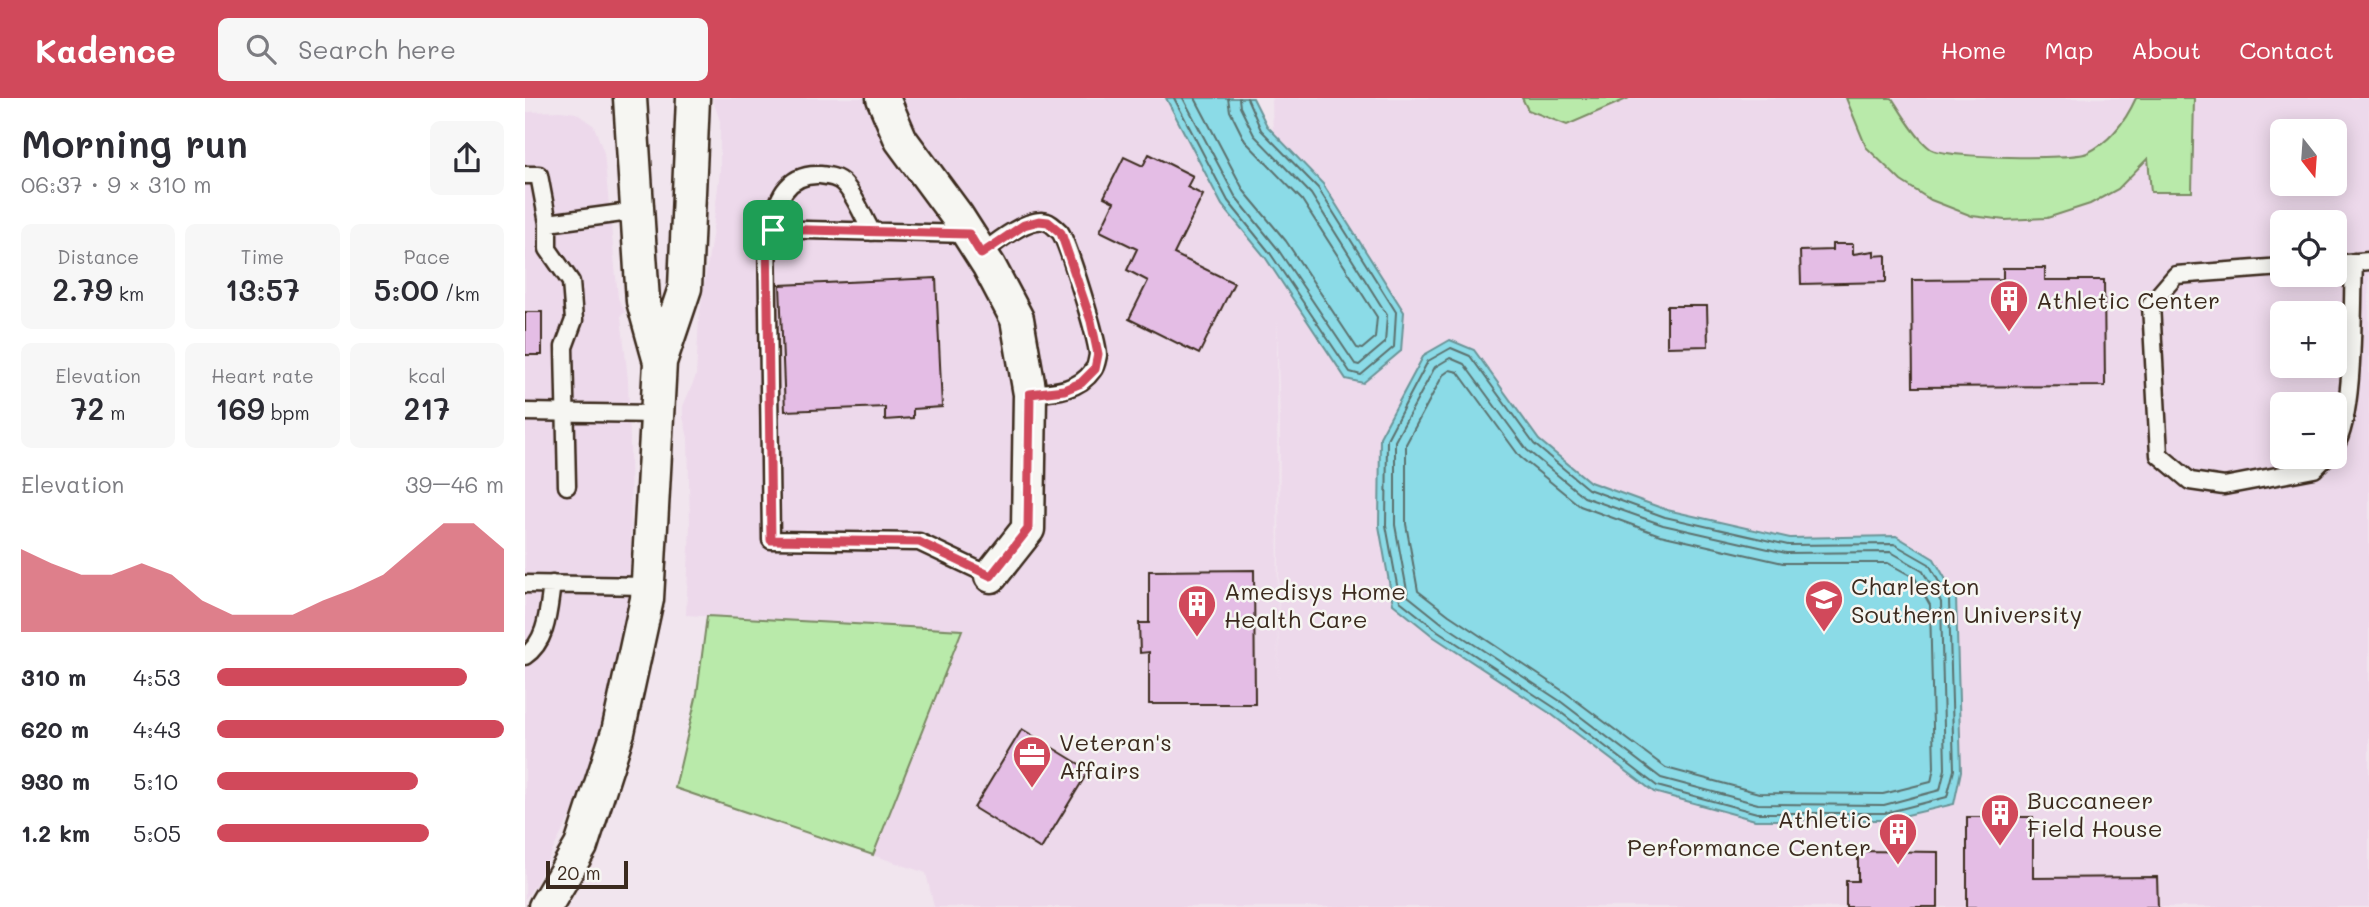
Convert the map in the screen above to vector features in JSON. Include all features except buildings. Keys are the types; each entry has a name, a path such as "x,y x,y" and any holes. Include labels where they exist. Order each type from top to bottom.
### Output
{"street":[{"path":"630,98 643,301 660,362"},
{"path":"545,907 581,846 618,732 647,599 660,362 685,288 692,98"},
{"path":"883,98 901,140 975,244 1017,319 1030,394 1028,529 991,576"}],"lane":[{"path":"773,230 774,210 781,195 794,180 809,174 833,176 844,183 872,232"},
{"path":"525,175 539,175 548,223 548,249 571,282 574,320 564,347 567,486"},
{"path":"548,223 637,211"},
{"path":"991,576 919,542 771,540 767,229 872,232 975,244 1024,225 1039,221 1048,222 1061,233 1091,321 1098,354 1095,369 1081,383 1064,390 1030,394"},
{"path":"2347,402 2362,262"},
{"path":"2270,268 2176,275 2151,304 2159,455 2190,481 2224,486 2314,469"},
{"path":"525,412 657,414"},
{"path":"525,584 647,586"},
{"path":"525,656 537,648 544,631 552,584"}],"shaded area":[{"name":"Charleston Southern University","path":"712,98 1166,98 1173,115 1276,271 1272,98 2369,98 2369,907 934,907 926,873 873,855 962,631 686,615 690,525 688,438 683,406 696,376 699,318 720,170 720,121","holes":["1277,320 1280,422 1278,688"]},
{"path":"525,112 576,113 594,126 604,153 618,298 625,312 621,316 628,380 631,552 628,616 610,705 579,799 535,885 525,899"}],"green space":[{"path":"1522,98 1629,98 1567,125 1528,110"},
{"path":"1846,98 1892,98 1915,133 1931,149 1983,156 2035,157 2087,153 2103,143 2116,130 2136,98 2194,98 2192,192 2151,192 2148,158 2118,189 2090,204 2047,218 2005,220 1972,216 1931,200 1901,181 1866,147"},
{"path":"707,616 962,630 873,855 675,788 697,694"}],"water":[{"path":"1166,98 1253,98 1267,126 1323,184 1404,312 1401,351 1363,383 1346,379 1265,257 1222,205"},
{"path":"1450,340 1474,350 1539,440 1590,482 1667,510 1790,538 1896,536 1934,559 1956,597 1961,771 1954,804 1886,820 1755,820 1654,792 1551,714 1434,637 1393,604 1379,526 1380,437 1424,355"}],"place":[{"name":"Athletic Center","path":"2009,333"},
{"name":"Charleston Southern University","path":"1824,633"},
{"name":"Amedisys Home Health Care","path":"1197,638"},
{"name":"Veteran's Affairs","path":"1032,789"},
{"name":"Buccaneer Field House","path":"2000,847"},
{"name":"Athletic Performance Center","path":"1898,866"}],"route":[{"path":"1039,221 1048,222 1061,233 1091,321 1098,354 1095,369 1081,383 1064,390 1030,394 1028,529 991,576 919,542 771,540 767,229 773,230 969,234 981,254 999,239 1024,225 1039,221"}]}
